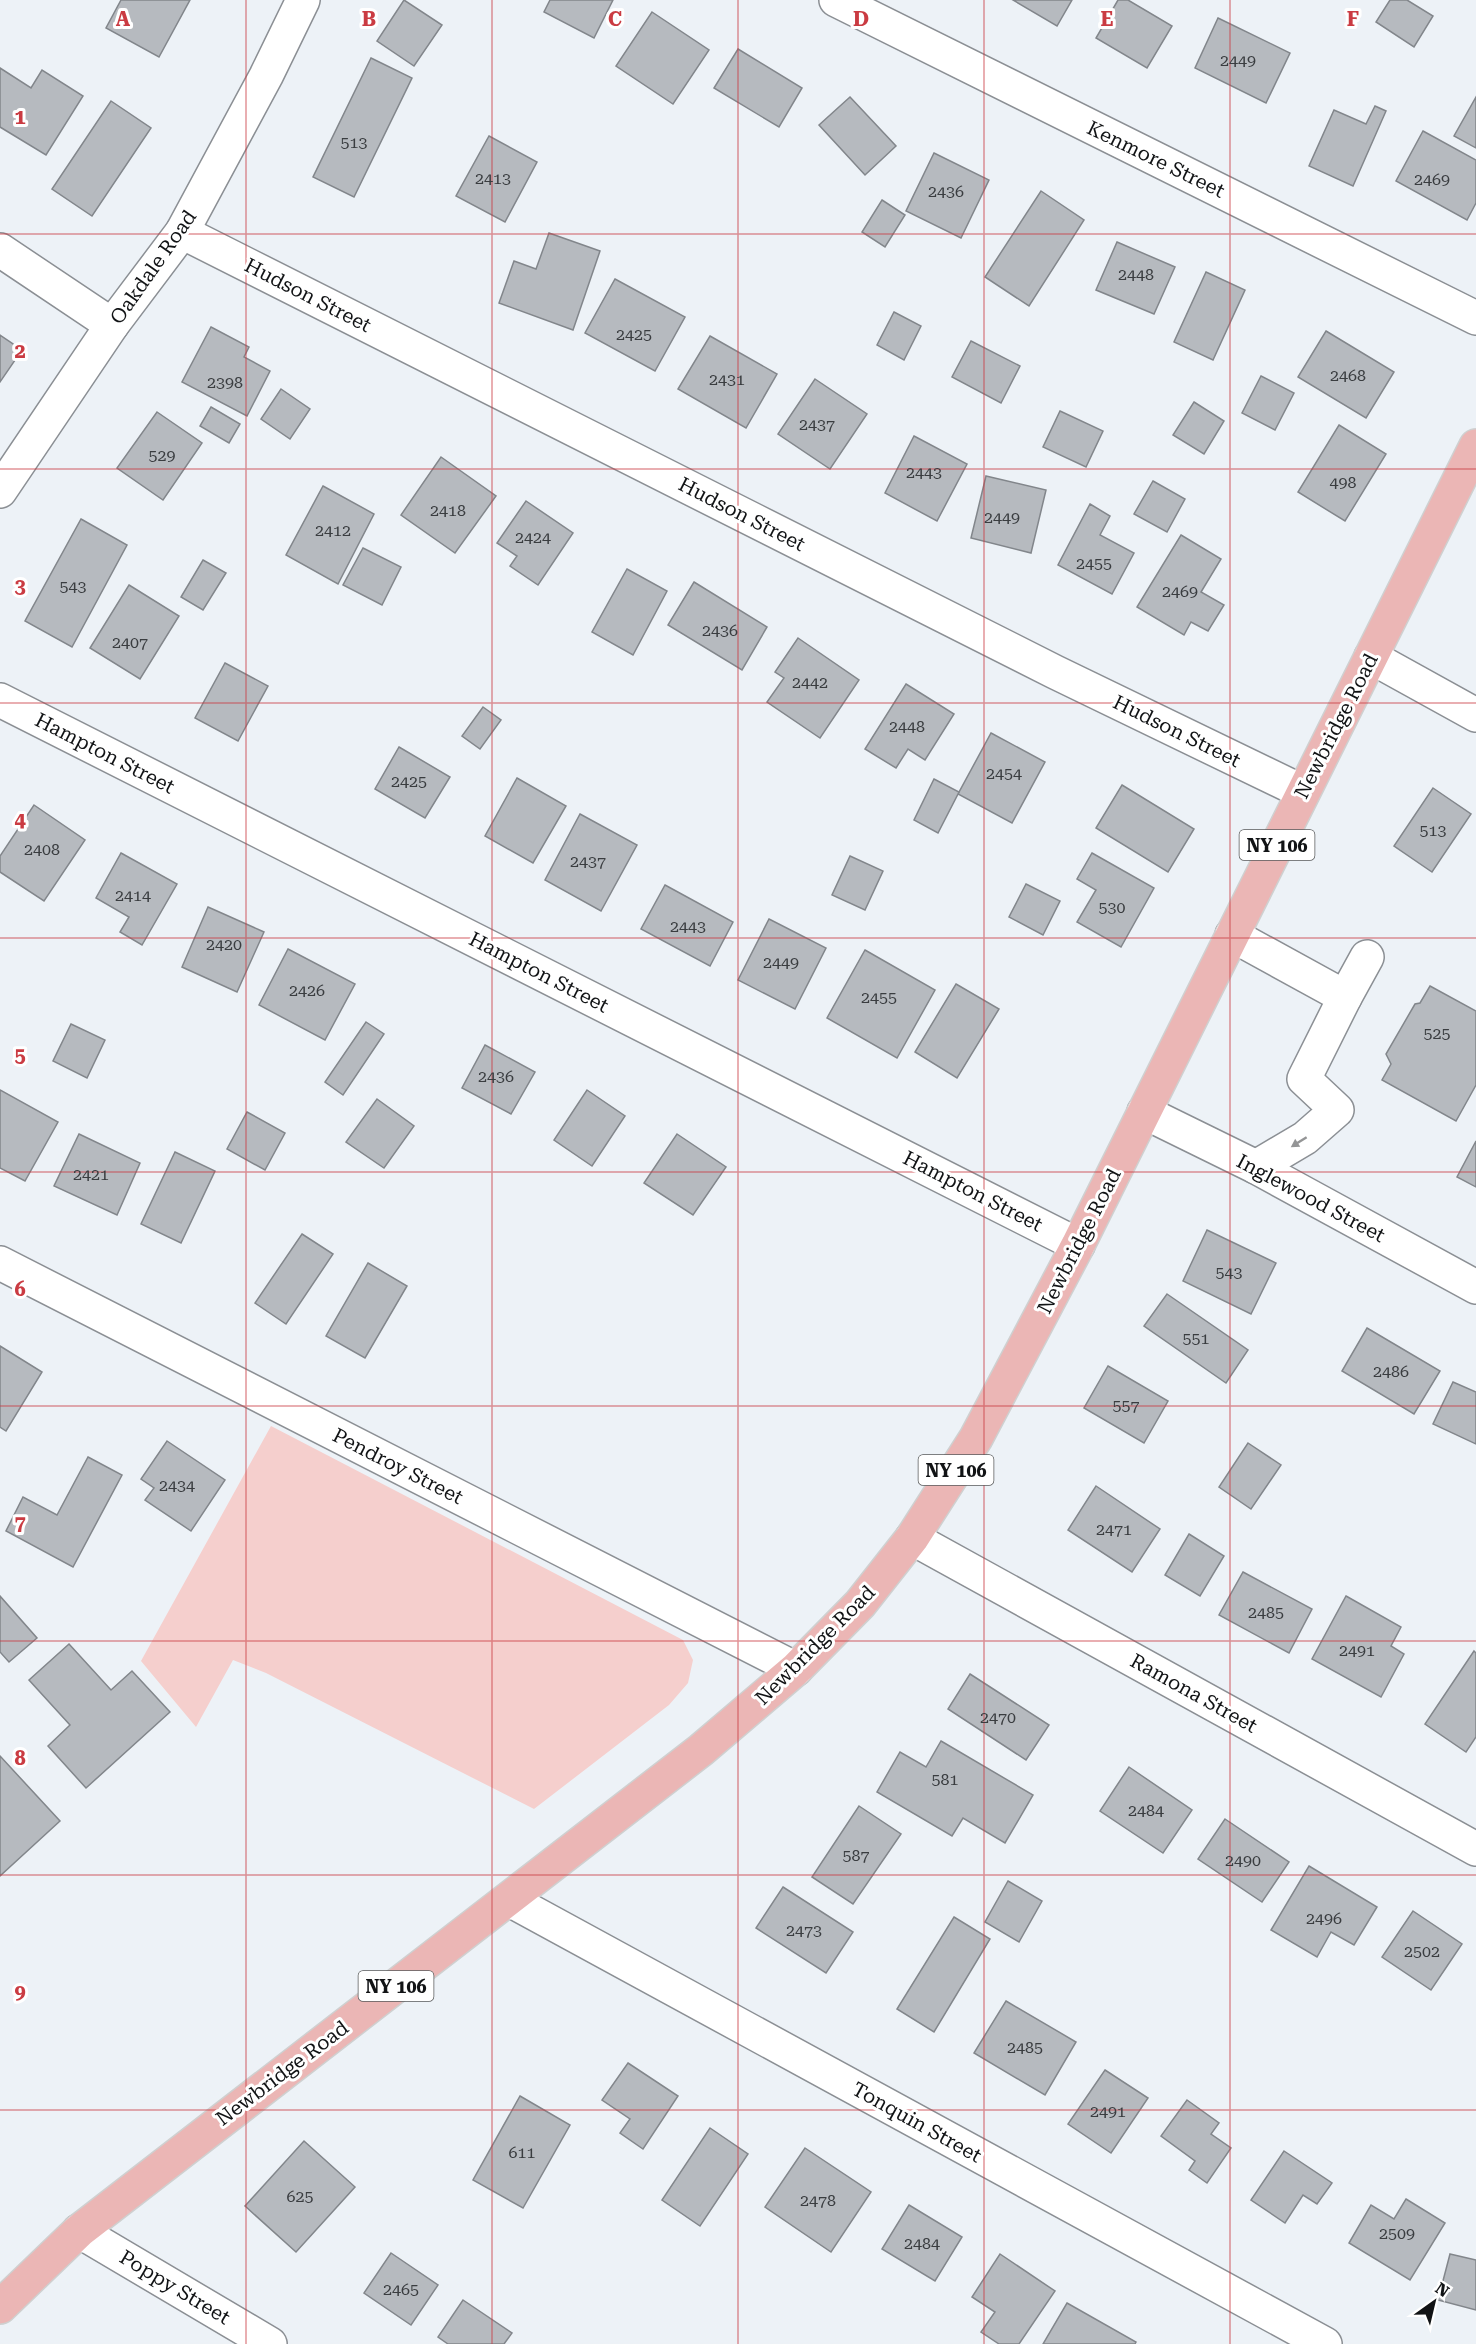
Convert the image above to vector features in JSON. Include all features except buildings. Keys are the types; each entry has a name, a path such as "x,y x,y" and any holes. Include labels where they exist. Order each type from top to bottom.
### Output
{"main road":[{"name":"Newbridge Road","path":"0,2307 80,2231 701,1750 796,1669 860,1604 912,1538 987,1420 1078,1245 1371,657 1472,464"}],"street":[{"name":"Oakdale Road","path":"0,491 112,325 182,232 266,76 303,0"},
{"name":"Kenmore Street","path":"836,0 1476,318"},
{"name":"Hudson Street","path":"182,232 1044,667 1303,792"},
{"path":"0,250 112,325"},
{"path":"1371,657 1476,715"},
{"name":"Hampton Street","path":"0,700 1078,1245"},
{"path":"1232,935 1345,998"},
{"path":"1256,1167 1305,1138 1337,1110 1304,1078 1367,957"},
{"name":"Inglewood Street","path":"1144,1112 1256,1167 1476,1287"},
{"name":"Pendroy Street","path":"0,1263 796,1669"},
{"name":"Ramona Street","path":"912,1538 1476,1849"},
{"name":"Tonquin Street","path":"510,1900 1325,2344"},
{"name":"Poppy Street","path":"80,2231 270,2344"}],"shaded area":[{"path":"271,1426 683,1640 693,1660 688,1683 669,1705 534,1809 266,1673 233,1660 196,1727 141,1661"}]}
